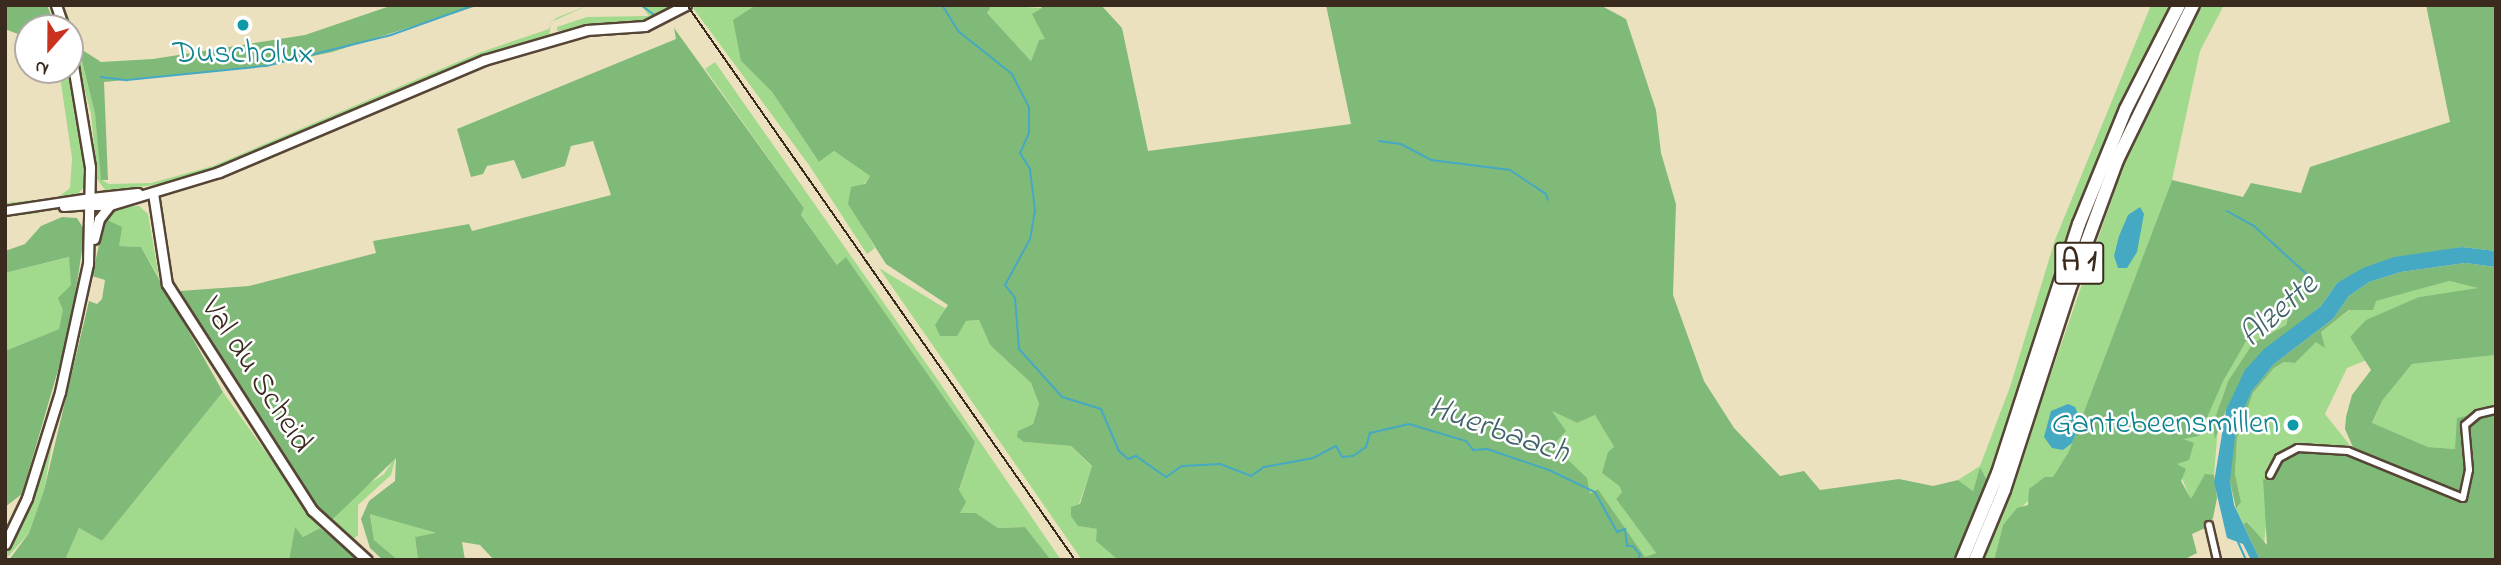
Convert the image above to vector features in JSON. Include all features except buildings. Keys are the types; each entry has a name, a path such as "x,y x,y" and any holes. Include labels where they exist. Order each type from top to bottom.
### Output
{"highway":[{"name":"A 1","path":"1975,560 1982,529 2079,224 2126,109 2179,5"},
{"name":"A 1","path":"1962,560 1982,529 2117,160 2193,5"}],"main road":[{"path":"91,201 110,205 153,193 289,144 484,60 587,30 645,26 686,5"},
{"path":"78,84 91,183 88,264"},
{"path":"91,183 109,194"},
{"path":"91,201 109,194 153,193"},
{"name":"Val du Scheid","path":"153,193 167,284 312,510 367,560"},
{"path":"5,544 16,522 63,380 99,219 110,205"},
{"path":"5,533 16,522"}],"street":[{"path":"91,201 70,206 5,211 91,201"},
{"path":"70,206 91,221"},
{"path":"2270,475 2279,458 2298,448 2348,451 2463,498 2469,470 2465,425 2477,414 2496,410"},
{"path":"2209,525 2217,560"}],"green space":[{"path":"5,5 47,5 51,14 14,14 14,33 5,29"},
{"path":"393,5 480,5 332,52 266,66 104,82 108,180 101,180 95,114 84,69 84,51 101,62 153,59 305,35"},
{"path":"641,5 676,5 651,21 557,31 557,27 587,17 649,16"},
{"path":"697,5 756,5 751,8 741,61 772,92 819,162 834,151 870,176 849,204 875,248 867,254 809,165 693,8"},
{"path":"756,5 992,5 987,13 1031,61 1039,40 1045,39 1032,14 1042,8 1039,5 1101,5 1122,28 1148,151 1351,124 1326,5 1600,5 1626,19 1656,110 1661,153 1676,204 1673,295 1704,381 1734,428 1780,476 1804,471 1820,490 1899,479 1933,486 1958,480 1973,491 1980,467 1988,482 1954,560 1118,560 1096,541 1097,529 1078,526 1071,516 1071,507 1080,504 1092,466 1071,446 1024,442 1017,437 1018,431 1033,424 1039,404 1031,383 990,345 979,320 966,321 957,336 940,336 935,325 948,305 886,264 848,204 851,187 865,184 870,176 834,151 819,162 772,92 741,61 733,20","holes":["1552,411 1577,423 1595,415 1614,447 1608,452 1602,473 1619,486 1622,492 1616,499 1656,553 1645,557 1598,489 1590,494 1587,478 1565,457 1569,451 1555,443 1566,431"]},
{"path":"992,5 1043,8 1046,40 1039,40 1031,61 987,13"},
{"path":"2151,5 2172,5 2120,106 2072,220 1988,482 1980,467 1973,491 1958,480 1980,466 2010,387 2055,240"},
{"path":"2202,5 2224,5 2200,51 2172,180 2069,451 2053,477 2003,525 1994,560 1954,560 1969,528 1996,531 2124,164"},
{"path":"2426,5 2496,5 2496,251 2462,247 2436,252 2337,283 2321,306 2294,327 2226,410 2215,439 2213,424 2228,381 2253,343 2286,325 2291,305 2248,338 2223,381 2199,436 2183,439 2194,443 2189,460 2177,464 2186,469 2181,481 2191,499 2205,474 2214,475 2217,498 2213,518 2205,528 2192,534 2197,553 2183,560 1994,560 2003,525 2017,508 2028,505 2029,489 2045,477 2053,477 2069,451 2172,180 2243,197 2251,183 2301,193 2310,167 2450,122"},
{"path":"551,24 549,37 186,181 106,191 97,179 91,114 83,84 84,69 95,114 102,180 109,184 151,183 213,166 481,52 549,29"},
{"path":"674,28 804,208 801,215 837,265 846,257 975,442 959,490 966,502 960,513 976,513 998,528 1025,527 1051,560 494,560 480,545 462,542 465,560 418,560 415,537 436,533 370,514 374,540 398,560 383,560 370,548 361,519 369,501 395,481 396,458 330,522 313,506 180,291 249,286 376,253 373,241 469,224 472,231 611,195 593,141 571,146 565,166 522,179 514,160 487,166 483,174 471,177 457,129 676,39"},
{"path":"715,62 1061,560 1051,560 1025,527 998,528 976,513 959,513 959,491 975,442 846,257 838,266 801,215 804,208 705,69"},
{"path":"61,84 73,84 83,142 85,186 75,197 39,208 40,221 39,213 5,217 5,203 57,198 70,188 72,158"},
{"path":"139,206 148,214 159,277 141,247 119,246 100,225 115,207"},
{"path":"62,217 77,218 85,231 70,329 22,494 5,507 5,351 59,329 63,310 58,298 71,285 69,257 5,273 5,251 25,244 41,226"},
{"path":"105,219 122,227 119,246 141,247 223,392 102,541 79,528 65,560 9,560 29,533 44,490 89,301 97,304 102,299 105,280 92,276"},
{"path":"70,257 71,285 59,329 5,351 5,273"},
{"path":"2465,263 2496,267 2496,355 2412,364 2382,401 2372,423 2428,447 2455,449 2457,418 2496,410 2496,560 2260,560 2243,524 2247,522 2267,545 2263,479 2270,481 2282,460 2299,452 2322,448 2355,452 2345,429 2346,417 2352,395 2371,370 2350,337 2366,320 2419,297 2478,288 2449,281 2376,301 2373,310 2349,310 2321,332 2325,348 2316,342 2295,363 2284,362 2274,368 2253,393 2237,438 2235,474 2241,502 2236,509 2230,481 2230,453 2236,426 2252,391 2274,364 2333,319 2349,296 2369,282 2401,272"},
{"path":"879,268 966,321 979,320 990,345 1031,383 1039,404 1033,424 1018,431 1024,442 1071,446 1092,467 1079,504 1078,526 1098,529 1096,541 1118,560 1082,560"},
{"path":"2448,281 2480,288 2419,297 2350,337 2367,360 2347,368 2325,414 2356,453 2277,467 2270,481 2264,545 2248,522 2243,524 2236,509 2241,502 2235,474 2237,438 2253,393 2274,368 2284,362 2295,363 2320,332 2350,310 2373,309 2375,301"},
{"path":"2292,304 2286,325 2253,343 2228,381 2220,403 2214,475 2205,475 2191,500 2176,464 2180,439 2248,339"},
{"path":"2496,355 2496,410 2455,449 2428,447 2372,424 2382,401 2412,364"},
{"path":"223,392 320,528 303,537 295,528 289,560 65,560 79,528 102,541"},
{"path":"1550,410 1577,423 1595,415 1614,447 1602,473 1619,486 1622,492 1616,499 1656,553 1645,557 1598,489 1590,494 1565,457 1569,452 1555,443"},
{"path":"52,446 44,490 29,533 5,560 5,550 22,525"},
{"path":"396,456 391,475 358,505 358,535 350,542 331,522 364,487 384,474"},
{"path":"370,513 438,534 415,537 418,560 398,560 374,540"},
{"path":"295,527 303,537 320,528 360,560 289,560"}],"water":[{"path":"2140,207 2144,214 2137,252 2127,268 2118,268 2114,256 2119,236 2128,215"},
{"name":"Alzette","path":"2462,247 2496,251 2496,267 2465,263 2401,272 2369,282 2349,296 2333,319 2274,364 2252,391 2236,427 2230,481 2234,505 2260,560 2251,560 2243,544 2227,538 2214,482 2226,410 2245,370 2264,349 2321,306 2337,283 2363,268 2394,257"},
{"path":"2068,404 2075,407 2081,421 2072,443 2063,450 2052,448 2044,437 2051,411"}],"waterway":[{"path":"101,77 127,80 266,66 391,35 475,5"},
{"path":"641,5 657,17"},
{"name":"Huerbaach","path":"942,5 958,31 1012,74 1029,107 1029,133 1020,153 1030,169 1035,211 1030,239 1005,285 1015,298 1019,349 1062,397 1101,409 1119,451 1128,459 1136,456 1166,477 1182,466 1220,464 1251,476 1264,467 1313,458 1336,446 1342,457 1353,456 1366,447 1370,433 1409,424 1466,441 1473,450 1487,449 1549,470 1595,492 1617,532 1625,529 1627,546 1633,546 1640,555 1638,560"},
{"path":"1379,141 1401,144 1431,160 1510,170 1546,194 1548,200"},
{"path":"2227,211 2254,226 2313,280"},
{"path":"2238,542 2246,560"}],"railway":[{"path":"687,5 1075,560"}],"place":[{"name":"Duscholux","path":"243,25"},
{"name":"Gantebeensmillen","path":"2293,425"}]}
